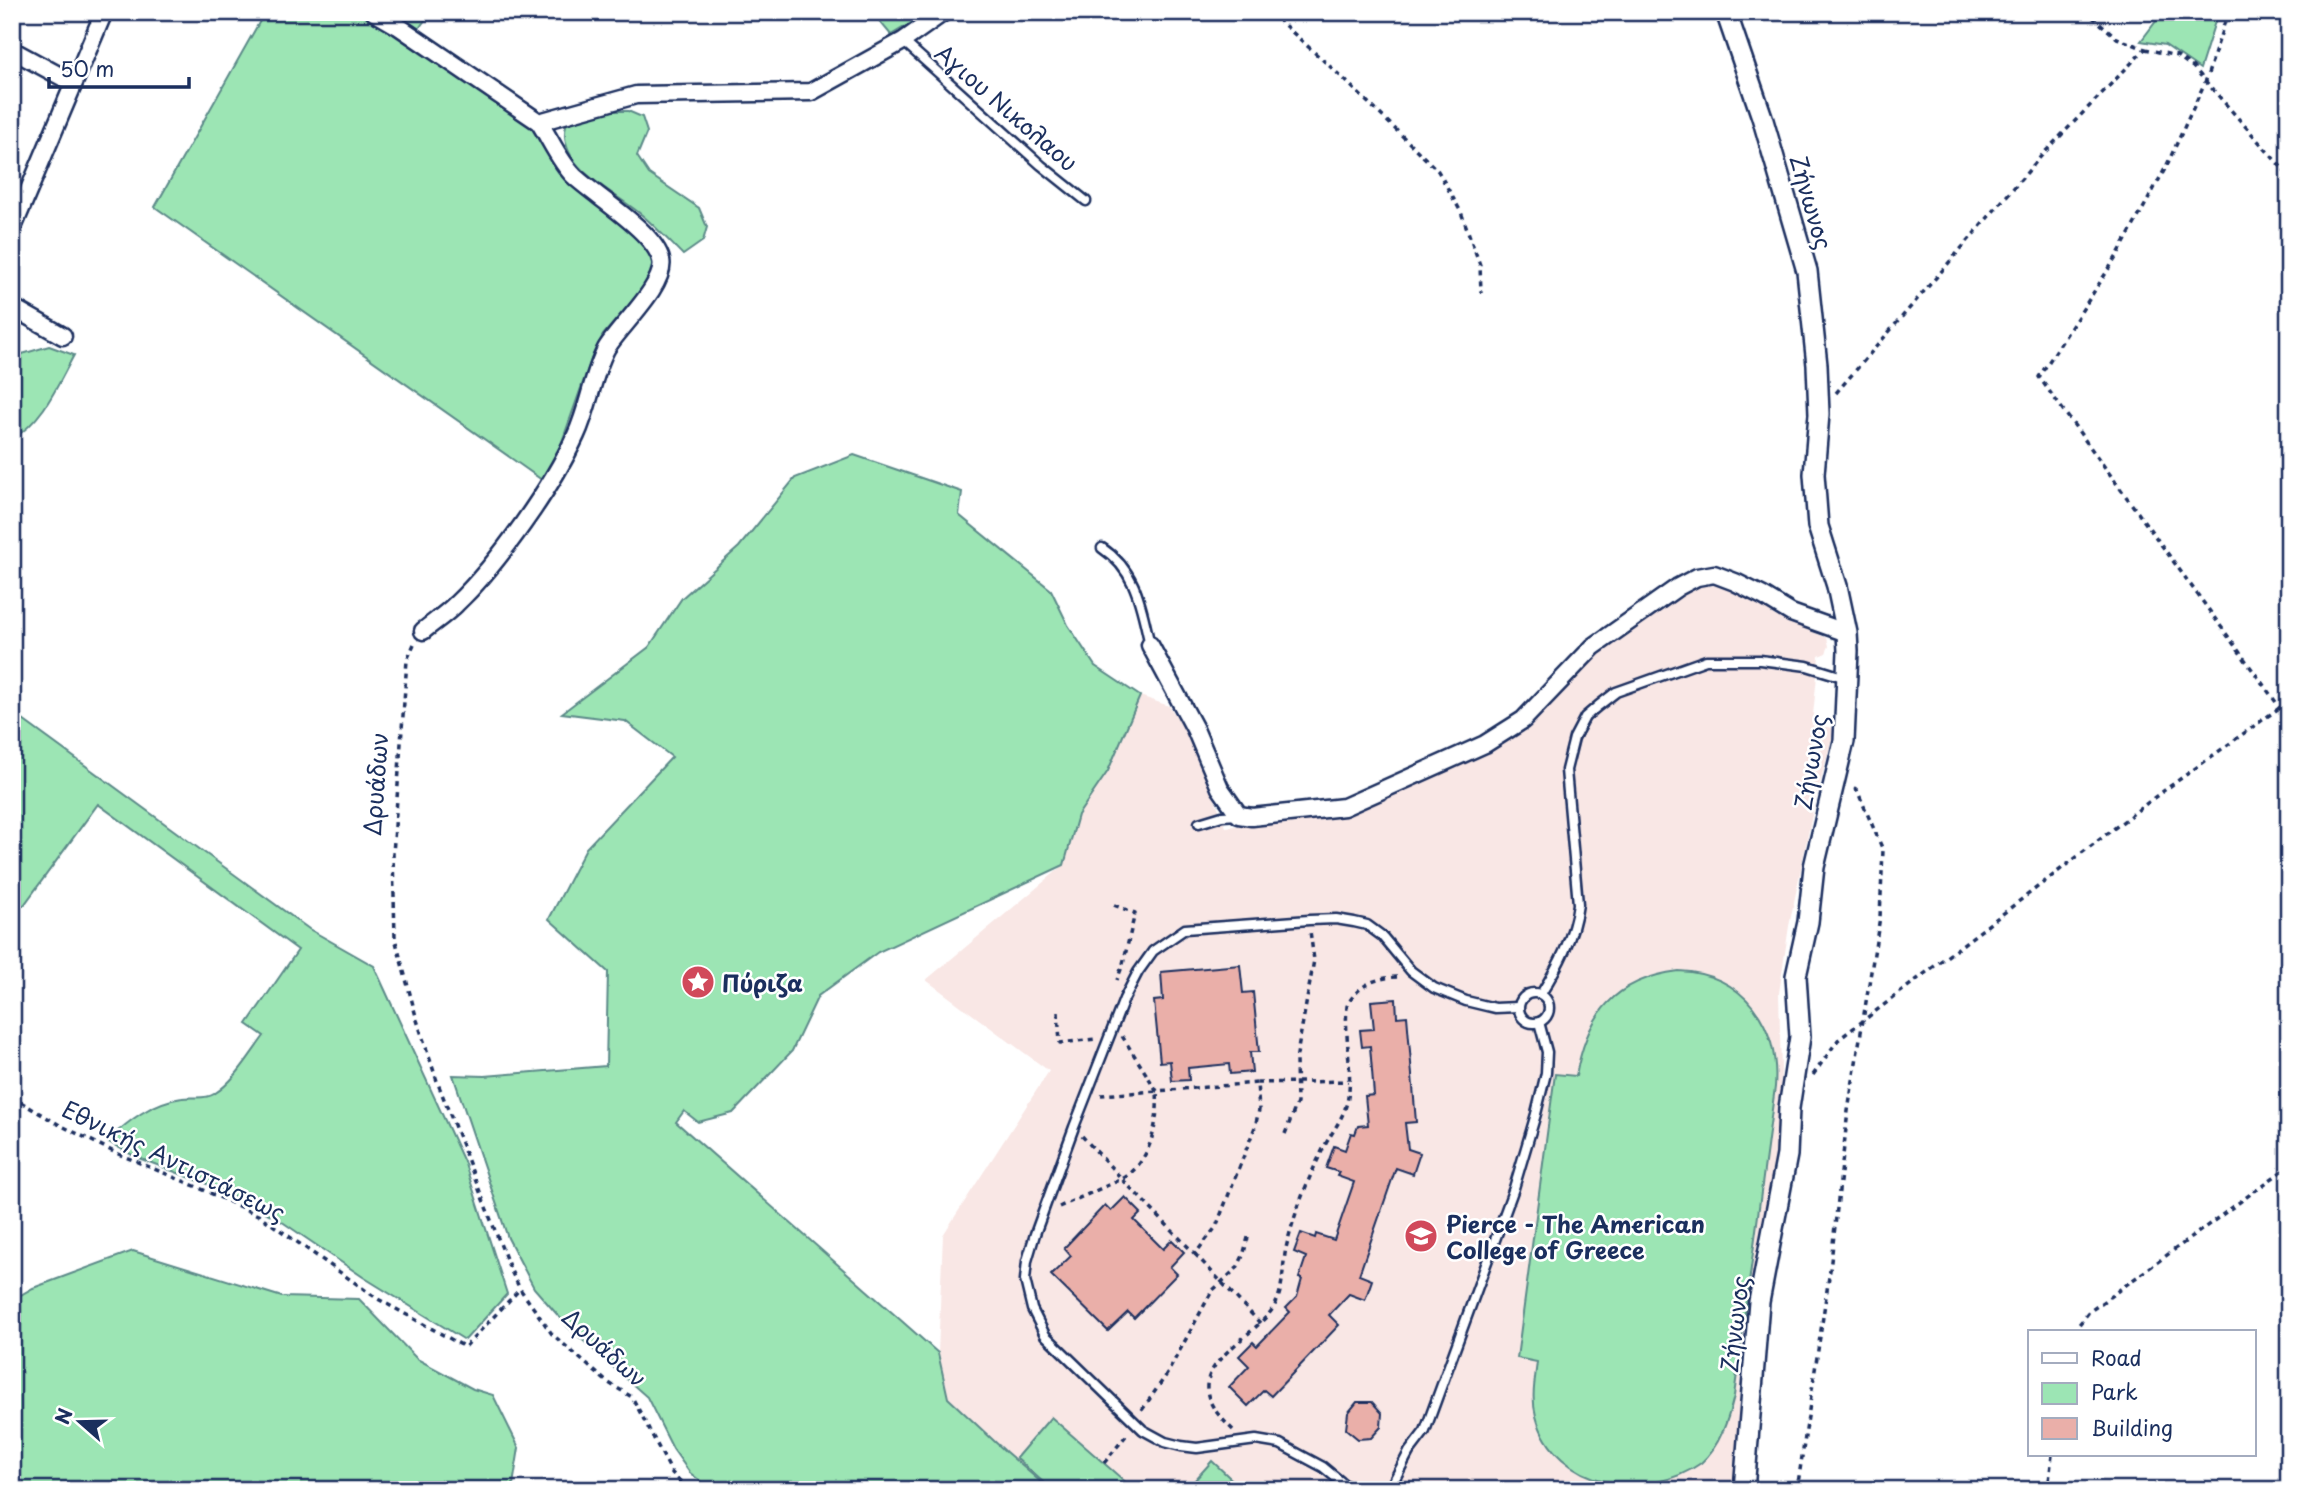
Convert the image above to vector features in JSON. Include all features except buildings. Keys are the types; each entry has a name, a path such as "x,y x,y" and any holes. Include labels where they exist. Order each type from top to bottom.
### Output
{"street":[{"path":"12,230 104,12"},
{"path":"374,12 539,122 573,174 652,242 662,267 646,297 607,348 575,437 545,488 504,549 478,580 456,604 423,631"},
{"path":"539,122 636,95 811,92 903,41 944,12"},
{"name":"Ζήνωνος","path":"1726,12 1762,117 1807,271 1817,365 1819,414 1814,474 1818,526 1837,586 1847,633 1844,741 1814,867 1808,922 1797,976 1800,1037 1789,1108 1787,1155 1759,1302 1744,1490"},
{"path":"12,50 73,83"},
{"path":"12,307 63,336"},
{"path":"1150,645 1195,729 1220,788 1239,815 1252,817 1343,807 1485,744 1523,720 1593,647 1678,587 1697,577 1714,575 1735,582 1791,613 1847,633"}],"lane":[{"name":"Αγιου Νικολαου","path":"903,41 1041,165 1086,201"},
{"path":"1102,548 1128,572 1138,591 1150,645"},
{"path":"1541,994 1553,975 1576,924 1578,904 1566,770 1574,738 1585,717 1616,692 1706,660 1760,660 1807,667 1846,678"},
{"path":"1199,822 1239,815"},
{"path":"1351,1490 1323,1466 1280,1444 1256,1440 1197,1448 1166,1442 1143,1430 1045,1335 1032,1309 1025,1280 1027,1261 1042,1215 1114,1025 1138,972 1153,951 1185,929 1336,919 1367,925 1382,936 1411,971 1434,988 1466,1001 1495,1007 1518,1007"},
{"path":"1527,994 1541,994 1546,998 1549,1008 1545,1018 1539,1022 1526,1021 1520,1015 1520,1001 1527,994"},
{"path":"1389,1490 1409,1452 1424,1431 1514,1188 1546,1073 1547,1052 1539,1022"}],"path":[{"path":"1270,12 1346,81 1438,171 1461,212 1480,265 1481,293"},
{"path":"2087,12 2117,38 2145,49 2177,56 2206,80 2289,176"},
{"path":"2228,12 2206,80 2166,167 2123,245 2039,377 2289,720"},
{"path":"1819,414 2043,154 2145,49"},
{"name":"Δρυάδων","path":"423,631 407,660 393,854 395,938 416,1020 437,1082 520,1289 552,1334 607,1382 632,1397 671,1473 690,1490"},
{"path":"1810,1079 1838,1040 2155,797 2289,701"},
{"path":"1797,1490 1830,1270 1848,1111 1880,917 1883,849 1857,790 1836,773"},
{"path":"1114,905 1135,913 1123,964 1114,988"},
{"path":"1285,1134 1296,1110 1296,1060 1314,960 1309,920"},
{"path":"1244,1442 1216,1412 1209,1398 1207,1385 1212,1371 1221,1359 1261,1323 1276,1304 1282,1287 1285,1251 1295,1214 1307,1181 1348,1101 1345,1020 1347,1006 1352,996 1373,980 1398,977 1421,979"},
{"path":"1058,1012 1060,1043 1094,1041 1098,1031"},
{"path":"1042,1215 1122,1179 1143,1161 1159,1115 1157,1091 1114,1025"},
{"path":"1086,1096 1257,1083 1349,1081"},
{"path":"1195,1254 1216,1227 1255,1127 1259,1110 1257,1083"},
{"name":"Εθνικής Αντιστάσεως","path":"12,1097 116,1153 260,1216 378,1299 465,1347 520,1289"},
{"path":"1074,1127 1261,1323"},
{"path":"2075,1330 2089,1312 2289,1166"},
{"path":"1104,1463 1167,1374 1212,1291 1237,1268 1249,1234"},
{"path":"2048,1490 2052,1456"}],"shaded area":[{"path":"1718,585 1753,599 1775,616 1827,638 1829,646 1826,653 1819,656 1812,725 1835,728 1815,801 1789,926 1779,993 1779,1143 1749,1295 1741,1356 1734,1490 1050,1490 948,1398 938,1353 943,1235 1049,1071 926,980 1064,865 1078,815 1108,771 1140,696 1169,706 1176,716 1191,739 1226,827 1346,813 1502,742 1594,656 1697,586"}],"green space":[{"path":"265,12 359,12 388,29 533,128 645,244 652,256 654,269 649,281 603,335 592,357 558,453 542,480 155,207"},
{"path":"389,12 431,12 417,31"},
{"path":"872,12 929,12 891,35"},
{"path":"2163,12 2218,12 2200,69 2165,45 2141,41"},
{"path":"605,111 628,111 642,117 647,132 637,156 649,174 699,208 707,227 703,241 683,255 643,216 591,178 570,154 565,140 566,125 577,118"},
{"path":"49,346 74,355 41,412 12,439 12,357"},
{"path":"854,455 962,492 959,515 1051,590 1068,625 1095,666 1140,696 1108,771 1078,815 1064,865 878,952 818,996 792,1051 733,1113 698,1122 684,1111 676,1122 938,1353 948,1398 1050,1490 712,1490 690,1473 673,1449 647,1397 568,1327 534,1288 508,1238 453,1075 485,1076 606,1066 608,972 549,919 586,848 672,757 625,721 562,713 649,647 682,598 739,547 795,478"},
{"path":"12,712 309,929 374,966 465,1164 507,1294 465,1340 363,1277 275,1217 215,1187 136,1157 107,1141 151,1108 171,1100 210,1096 229,1082 264,1036 247,1024 298,950 98,804 24,905 12,908"},
{"path":"1679,971 1702,974 1739,993 1753,1007 1764,1024 1775,1065 1775,1087 1734,1396 1718,1441 1701,1463 1679,1475 1655,1482 1630,1484 1605,1481 1582,1473 1562,1459 1546,1440 1535,1409 1537,1362 1517,1358 1555,1074 1576,1076 1581,1054 1596,1018 1621,992 1656,975"},
{"path":"133,1251 282,1297 359,1299 417,1359 473,1389 493,1395 519,1448 510,1490 12,1490 12,1300 33,1288"},
{"path":"1051,1417 1129,1485 1125,1490 1052,1490 1016,1458"},
{"path":"1212,1461 1243,1490 1186,1490"}],"place":[{"name":"Πύριζα","path":"698,982"},
{"name":"Pierce - The American College of Greece","path":"1421,1236"}]}
